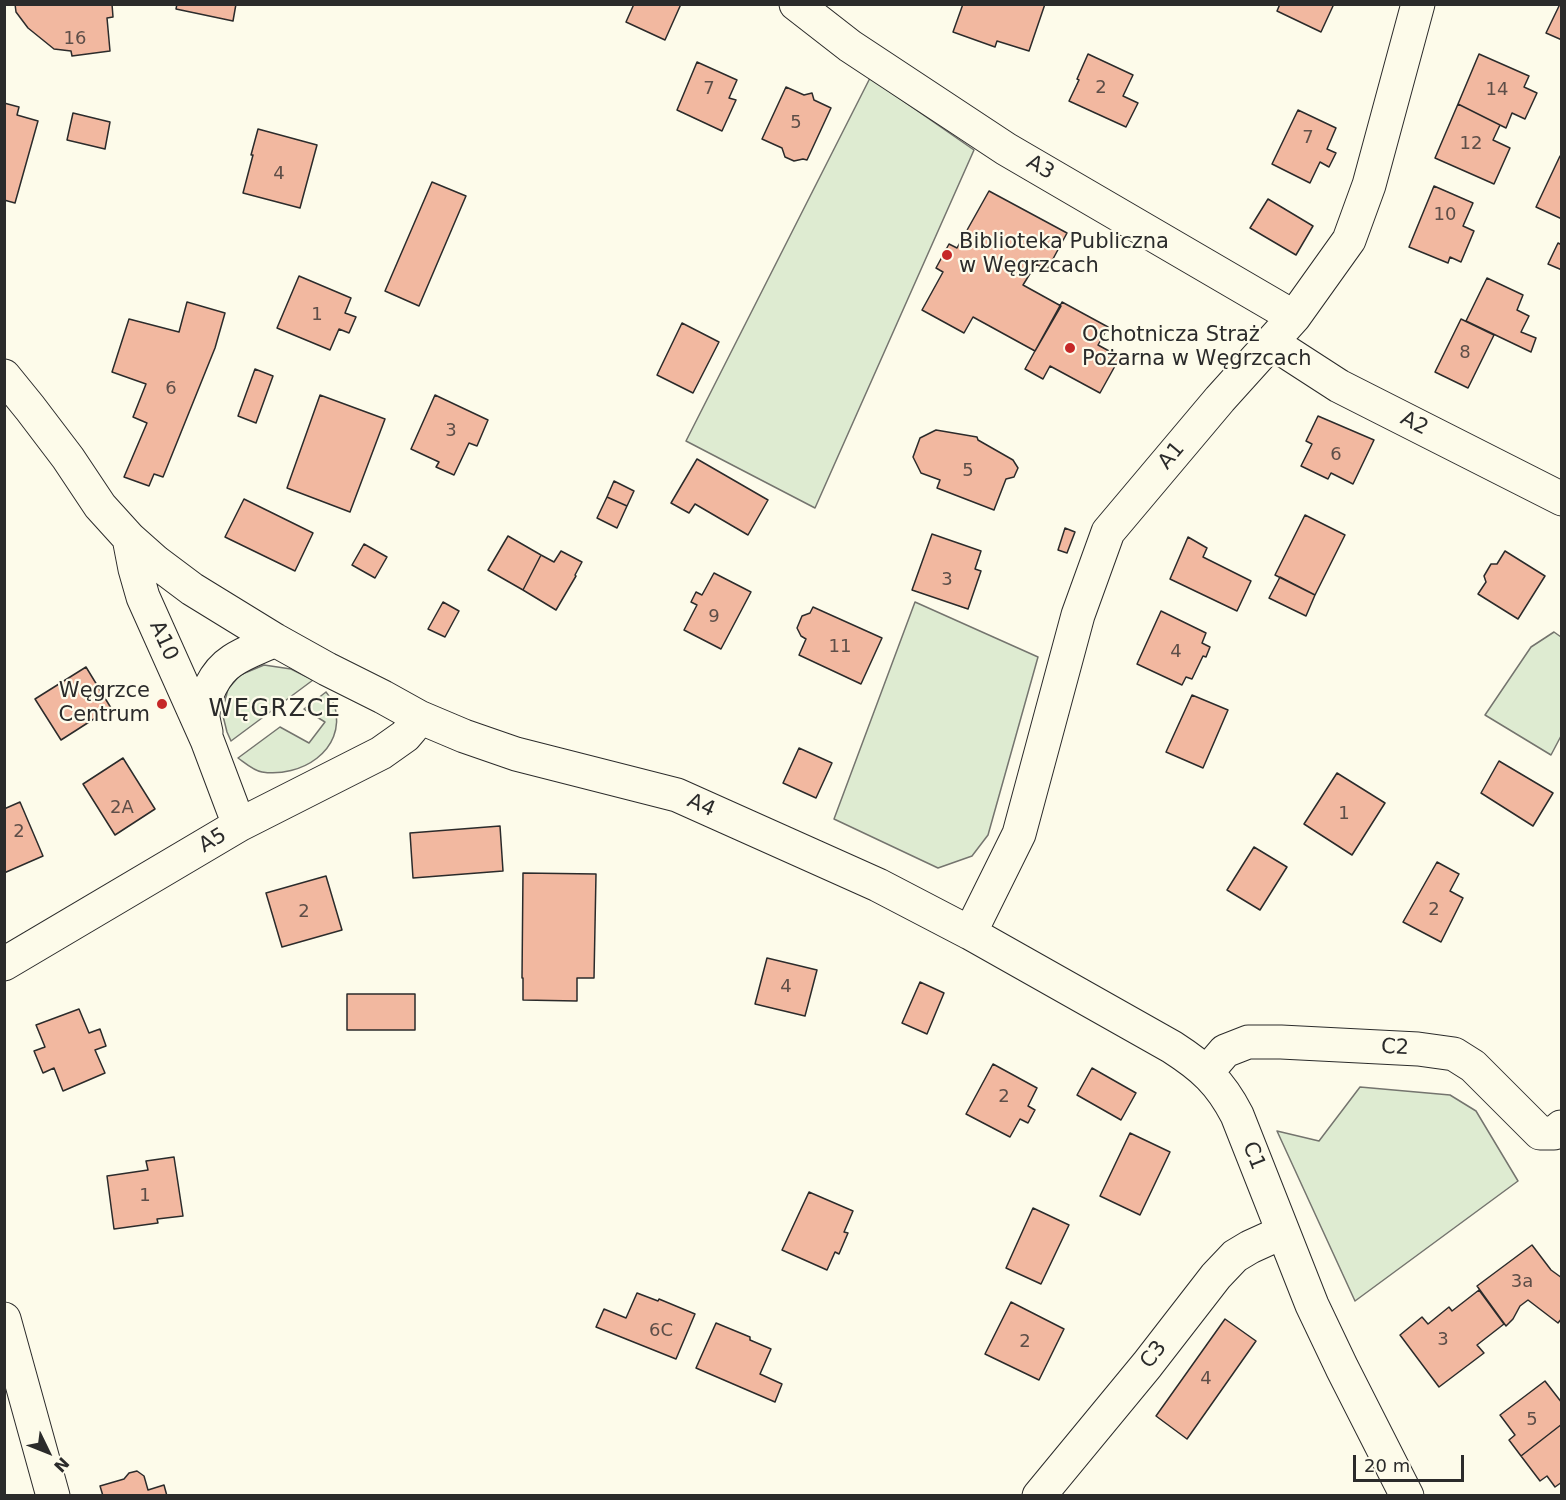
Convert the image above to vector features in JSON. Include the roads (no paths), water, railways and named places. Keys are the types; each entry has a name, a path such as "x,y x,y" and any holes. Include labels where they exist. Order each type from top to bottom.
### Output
{"street":[{"name":"A3","path":"796,4 850,46 1006,149 1294,317"},
{"name":"A1","path":"970,933 1019,834 1078,615 1108,532 1220,399 1294,317 1349,240 1369,185 1418,4"},
{"name":"A2","path":"1271,342 1339,386 1562,499"},
{"path":"4,376 49,433 100,506 129,538 156,562 192,589 275,640 418,717"},
{"name":"A10","path":"129,538 142,597 207,740 239,825"},
{"name":"A10","path":"207,740 203,717 205,704 220,672 242,655 275,640"},
{"name":"A4","path":"418,717 516,754 677,795 902,897 970,933"},
{"name":"A5","path":"4,964 239,825 381,753 405,736 418,717"},
{"name":"C1","path":"970,933 1172,1047 1207,1072 1218,1084 1237,1115 1312,1305 1341,1368 1407,1496"},
{"name":"C2","path":"1207,1072 1225,1051 1248,1042 1418,1049 1454,1054 1473,1066 1540,1133 1554,1133 1561,1127"},
{"name":"C3","path":"1039,1496 1147,1365 1216,1276 1236,1256 1283,1232"},
{"path":"4,1319 53,1496"}],"place":[{"name":"Biblioteka Publiczna w Węgrzcach","path":"947,255"},
{"name":"Ochotnicza Straż Pożarna w Węgrzcach","path":"1070,348"},
{"name":"Węgrzce Centrum","path":"162,704"}],"district":[{"name":"WĘGRZCE","path":"275,710"}]}
